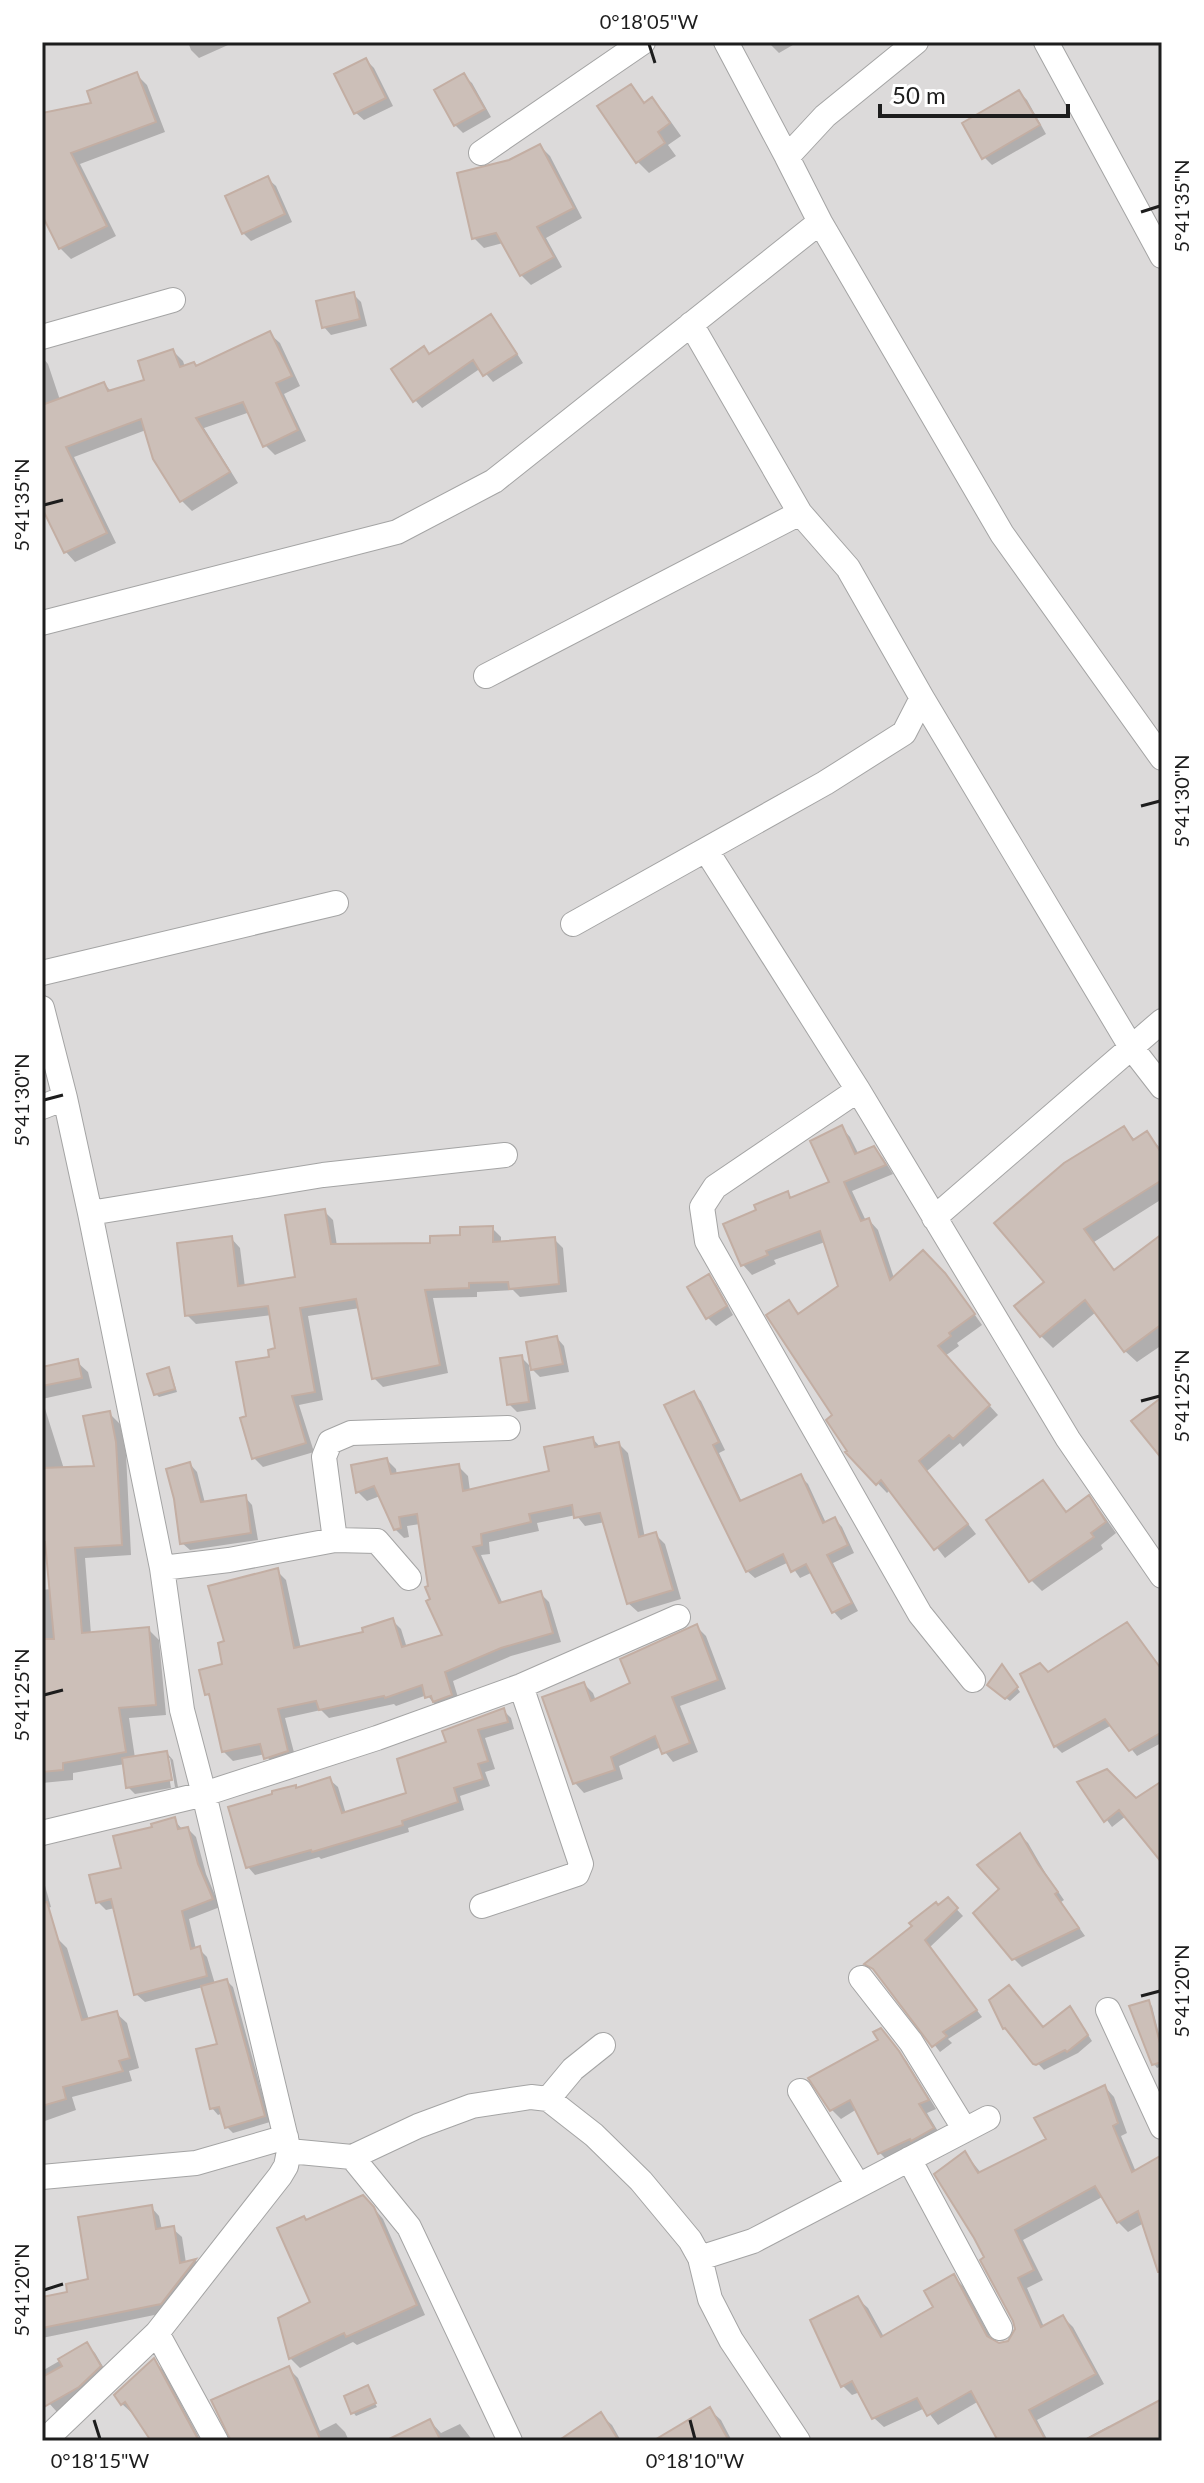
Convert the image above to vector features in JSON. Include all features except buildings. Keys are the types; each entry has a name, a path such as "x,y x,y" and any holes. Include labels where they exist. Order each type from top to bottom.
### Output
{"street":[{"path":"481,153 643,42"},
{"path":"726,42 820,222 1002,534 1162,758"},
{"path":"787,157 825,116 916,42"},
{"path":"1046,42 1162,256"},
{"path":"42,623 397,532 494,481 820,222"},
{"path":"42,337 173,300"},
{"path":"691,324 800,513 848,568 922,698 1131,1047 1162,1087"},
{"path":"486,676 800,513"},
{"path":"573,924 825,783 904,733 922,698"},
{"path":"706,850 858,1090 1068,1439 1162,1576"},
{"path":"42,973 336,903"},
{"path":"42,1008 90,1213 162,1568 182,1710 287,2144 286,2166 280,2176 157,2333 44,2441"},
{"path":"934,1218 1162,1021"},
{"path":"858,1090 715,1187 702,1207 707,1241 920,1614 973,1680"},
{"path":"42,1107 65,1098"},
{"path":"90,1213 323,1175 505,1155"},
{"path":"335,1540 324,1457 330,1442 351,1433 508,1428"},
{"path":"162,1568 229,1560 335,1540 377,1541 409,1578"},
{"path":"42,1833 204,1794 377,1738 521,1686 678,1617"},
{"path":"482,1906 577,1874 581,1864 521,1686"},
{"path":"861,1978 911,2042 965,2130"},
{"path":"1108,2010 1162,2127"},
{"path":"548,2099 573,2069 603,2045"},
{"path":"800,2091 858,2185"},
{"path":"42,2177 196,2163 287,2144 352,2157 418,2126 472,2106 531,2097 548,2099 594,2135 641,2181 690,2240 700,2258 710,2299 731,2340 798,2441"},
{"path":"700,2258 753,2241 988,2118"},
{"path":"352,2157 409,2227 510,2441"},
{"path":"909,2159 1000,2328"},
{"path":"157,2333 216,2441"}],"shaded area":[{"path":"42,42 1162,42 1162,2441 42,2441"}]}
